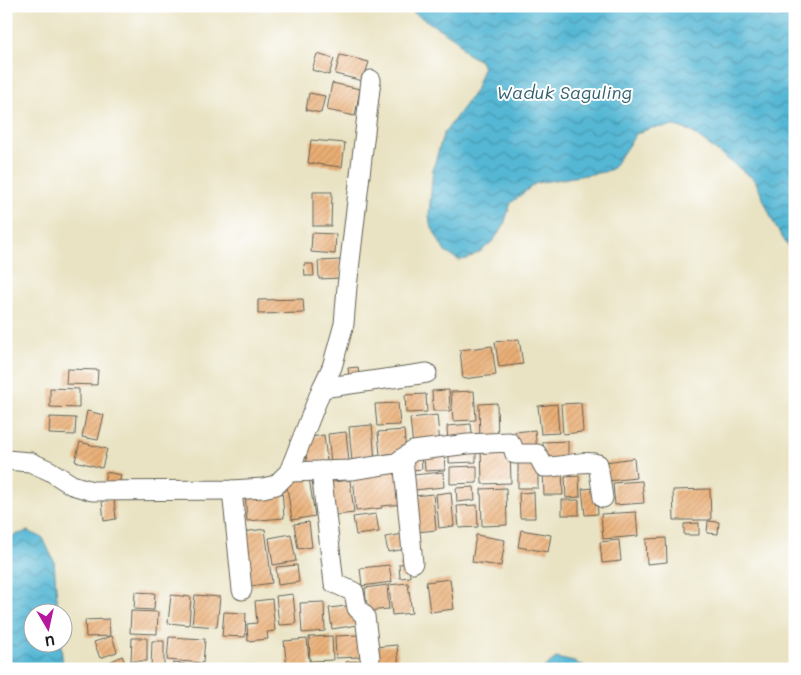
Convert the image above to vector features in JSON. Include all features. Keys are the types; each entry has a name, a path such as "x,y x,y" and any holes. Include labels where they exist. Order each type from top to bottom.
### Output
{"street":[{"path":"6,460 30,462 50,471 72,486 92,491 263,488 276,485 289,472 332,367 344,324 371,80"},
{"path":"322,388 428,373"},
{"path":"289,472 351,470 396,463 413,451 468,444 509,442 515,454 537,454 544,467 591,462 598,464 603,498"},
{"path":"403,458 413,564"},
{"path":"321,471 334,583 354,592 357,608 365,616 370,658"},
{"path":"232,490 242,590"}],"water":[{"name":"Waduk Saguling","path":"403,6 795,6 795,257 775,226 755,180 690,131 675,126 651,128 636,134 612,169 604,172 536,183 511,203 503,227 493,241 481,251 467,259 459,260 445,252 430,224 433,169 443,135 475,91 483,68 480,61 466,53 457,40"},
{"path":"28,531 43,538 54,561 57,602 22,602 22,652 62,652 63,669 6,669 6,542 12,536"},
{"path":"556,658 574,662 589,669 542,669"}],"building":[{"path":"317,54 334,59 329,75 312,70"},
{"path":"340,55 369,62 363,81 335,74"},
{"path":"332,83 360,89 355,116 327,110"},
{"path":"309,93 325,96 321,113 306,110"},
{"path":"311,140 345,143 342,167 308,163"},
{"path":"313,192 332,192 331,226 313,226"},
{"path":"312,233 336,234 335,254 311,252"},
{"path":"340,260 341,278 319,279 318,261"},
{"path":"304,264 313,264 314,276 305,276"},
{"path":"303,299 304,313 258,314 258,300"},
{"path":"519,339 523,364 499,367 495,342"},
{"path":"492,346 496,375 463,379 460,350"},
{"path":"358,367 359,376 349,377 348,368"},
{"path":"67,369 98,370 97,385 66,384"},
{"path":"50,388 79,389 79,408 50,407"},
{"path":"449,390 450,411 433,411 432,391"},
{"path":"474,391 476,420 453,421 451,392"},
{"path":"426,394 427,412 406,413 405,395"},
{"path":"398,403 400,425 377,426 375,404"},
{"path":"497,403 498,440 480,441 479,404"},
{"path":"581,403 583,432 563,434 561,404"},
{"path":"557,404 559,433 541,434 538,406"},
{"path":"87,411 104,415 98,440 82,437"},
{"path":"437,415 440,444 413,447 410,418"},
{"path":"50,417 76,418 75,435 49,434"},
{"path":"471,424 473,442 448,445 447,426"},
{"path":"372,425 375,461 352,462 349,427"},
{"path":"404,430 406,452 380,455 378,432"},
{"path":"535,430 537,451 516,453 514,432"},
{"path":"346,432 349,461 331,463 328,434"},
{"path":"324,435 327,461 307,463 305,438"},
{"path":"568,441 568,462 544,463 543,442"},
{"path":"80,442 107,449 102,468 75,461"},
{"path":"510,446 511,483 482,484 481,447"},
{"path":"476,448 476,462 449,463 449,449"},
{"path":"444,453 445,470 425,471 424,455"},
{"path":"421,455 422,469 412,470 411,456"},
{"path":"634,458 636,478 608,481 606,462"},
{"path":"518,459 538,459 538,488 518,488"},
{"path":"477,466 477,483 450,484 450,467"},
{"path":"401,468 404,504 356,511 353,474"},
{"path":"562,470 563,495 544,495 543,471"},
{"path":"106,472 121,475 119,485 104,483"},
{"path":"443,472 444,487 414,490 413,475"},
{"path":"579,476 580,497 566,498 565,477"},
{"path":"309,478 315,516 292,520 286,481"},
{"path":"350,480 354,513 328,516 324,483"},
{"path":"642,481 644,503 615,505 613,483"},
{"path":"474,487 475,500 457,502 456,488"},
{"path":"282,488 284,518 247,521 245,491"},
{"path":"506,488 507,525 482,526 481,489"},
{"path":"596,488 598,514 585,515 582,489"},
{"path":"710,489 711,520 674,520 673,490"},
{"path":"451,492 454,526 439,528 436,494"},
{"path":"534,492 535,518 520,518 519,493"},
{"path":"433,494 436,530 417,532 414,496"},
{"path":"114,499 116,519 104,521 102,501"},
{"path":"562,500 579,500 579,515 562,515"},
{"path":"477,505 478,527 459,528 457,506"},
{"path":"636,512 638,536 603,539 601,514"},
{"path":"376,514 379,532 356,535 353,517"},
{"path":"708,521 719,522 718,534 707,533"},
{"path":"309,522 312,547 298,549 294,524"},
{"path":"699,523 699,535 684,535 684,524"},
{"path":"265,529 272,583 251,586 243,532"},
{"path":"521,530 551,535 548,552 518,547"},
{"path":"291,534 296,561 273,565 269,538"},
{"path":"404,534 406,549 388,552 385,537"},
{"path":"476,535 505,540 501,566 472,562"},
{"path":"666,538 667,562 647,564 646,539"},
{"path":"619,540 621,561 602,563 600,542"},
{"path":"409,563 410,577 400,578 399,564"},
{"path":"297,565 299,582 278,585 276,567"},
{"path":"389,565 392,582 362,586 360,568"},
{"path":"450,579 454,609 430,612 426,582"},
{"path":"408,583 412,613 392,615 389,585"},
{"path":"387,585 389,609 367,611 365,588"},
{"path":"135,592 155,593 154,610 134,609"},
{"path":"293,594 296,624 279,625 276,596"},
{"path":"171,595 191,597 189,625 168,623"},
{"path":"195,595 220,597 217,627 192,625"},
{"path":"272,599 275,631 267,632 268,639 248,641 247,624 257,623 255,601"},
{"path":"324,602 325,631 302,633 300,603"},
{"path":"355,605 357,625 332,629 329,608"},
{"path":"131,611 158,612 157,634 130,633"},
{"path":"224,612 246,613 245,637 222,636"},
{"path":"109,619 110,636 86,637 85,620"},
{"path":"359,635 360,657 336,658 335,636"},
{"path":"112,636 117,652 100,658 94,642"},
{"path":"332,636 333,660 310,661 309,637"},
{"path":"169,637 205,639 203,663 167,660"},
{"path":"132,638 147,638 147,661 131,661"},
{"path":"307,639 310,669 287,669 284,641"},
{"path":"152,641 164,641 164,669 151,668"},
{"path":"397,645 399,669 376,669 374,647"},
{"path":"122,656 128,669 106,669 104,665"},
{"path":"371,660 372,669 346,669 346,662"},
{"path":"173,663 185,664 185,669 173,669"}]}
